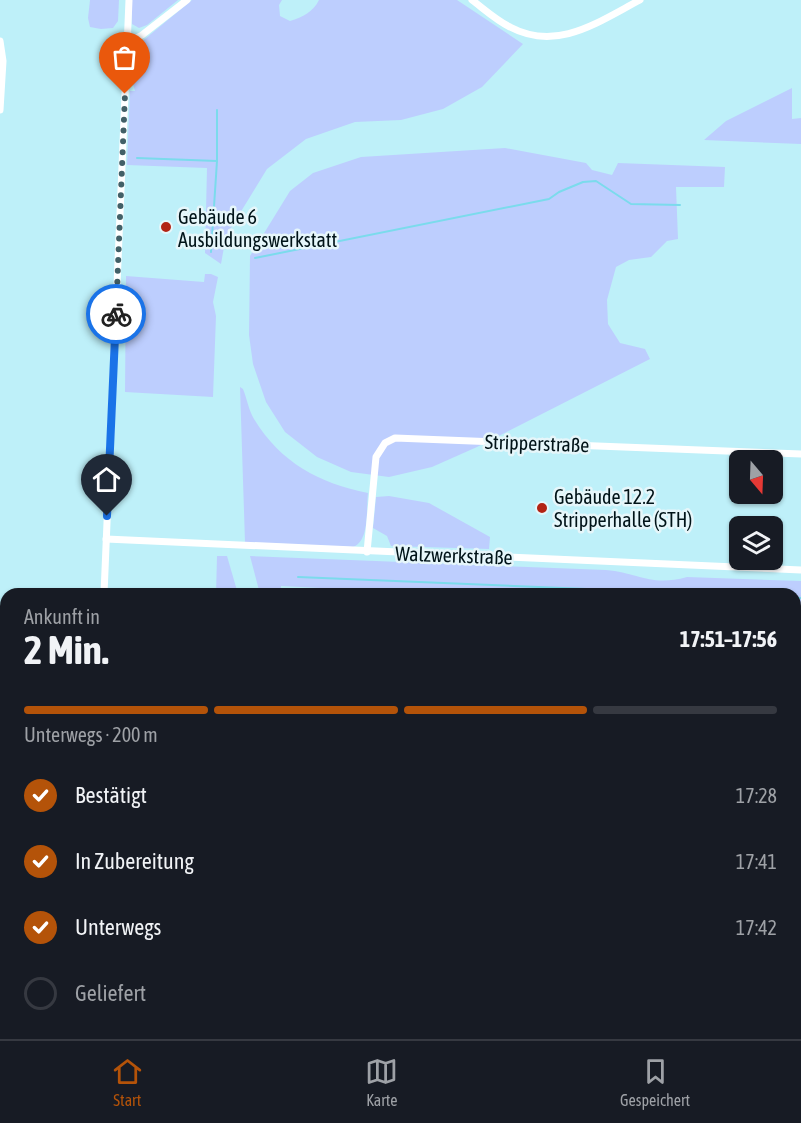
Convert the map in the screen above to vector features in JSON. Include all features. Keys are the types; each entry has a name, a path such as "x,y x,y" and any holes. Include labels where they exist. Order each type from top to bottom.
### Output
{"street":[{"path":"104,588 129,0"},
{"path":"128,43 187,0"},
{"path":"472,0 507,26 529,34 544,36 565,36 579,32 640,0"},
{"path":"0,41 3,61 0,110"},
{"name":"Stripperstraße","path":"367,552 376,457 385,443 395,438 801,454"},
{"name":"Walzwerkstraße","path":"106,539 801,570"}],"shaded area":[{"path":"90,0 119,0 118,21 113,28 90,27 88,18"},
{"path":"132,0 178,0 147,25 139,28 132,24"},
{"path":"192,0 282,0 279,5 280,16 290,21 307,14 319,0 457,0 523,44 482,87 443,109 401,120 355,122 306,139 267,169 226,236 221,264 205,253 207,168 127,165 130,91 135,91 132,66 136,55 145,46 138,48 129,67 131,54 134,48"},
{"path":"792,88 792,119 801,118 801,144 704,140 726,121"},
{"path":"505,148 586,163 592,170 612,175 618,163 725,167 724,187 676,187 678,239 667,241 651,257 629,260 616,267 607,300 608,324 620,343 645,349 650,359 477,447 432,467 389,477 351,472 317,457 285,432 266,402 253,364 249,335 250,256 290,191 313,173 361,157"},
{"path":"205,274 218,277 213,302 216,316 213,397 125,392 126,276 204,282"},
{"path":"240,387 243,389 254,419 276,448 289,459 318,477 368,493 365,531 358,544 353,547 245,542"},
{"path":"389,496 429,503 490,537 489,549 391,546 387,536 373,528 376,497"},
{"path":"217,556 227,556 236,588 216,588"},
{"path":"250,556 606,570 664,581 687,577 801,581 801,588 321,588 281,586 281,588 258,588"}],"waterway":[{"path":"211,252 217,161 217,110"},
{"path":"137,158 217,161"},
{"path":"255,258 549,199 583,182 596,181 631,204 680,205"},
{"path":"298,577 563,588"}],"way so far":[{"path":"116,314 125,94"}],"place":[{"name":"Gebäude 6 Ausbildungswerkstatt","path":"166,227"},
{"name":"Gebäude 12.2 Stripperhalle (STH)","path":"542,508"}],"route":[{"path":"107,516 116,314"}]}
